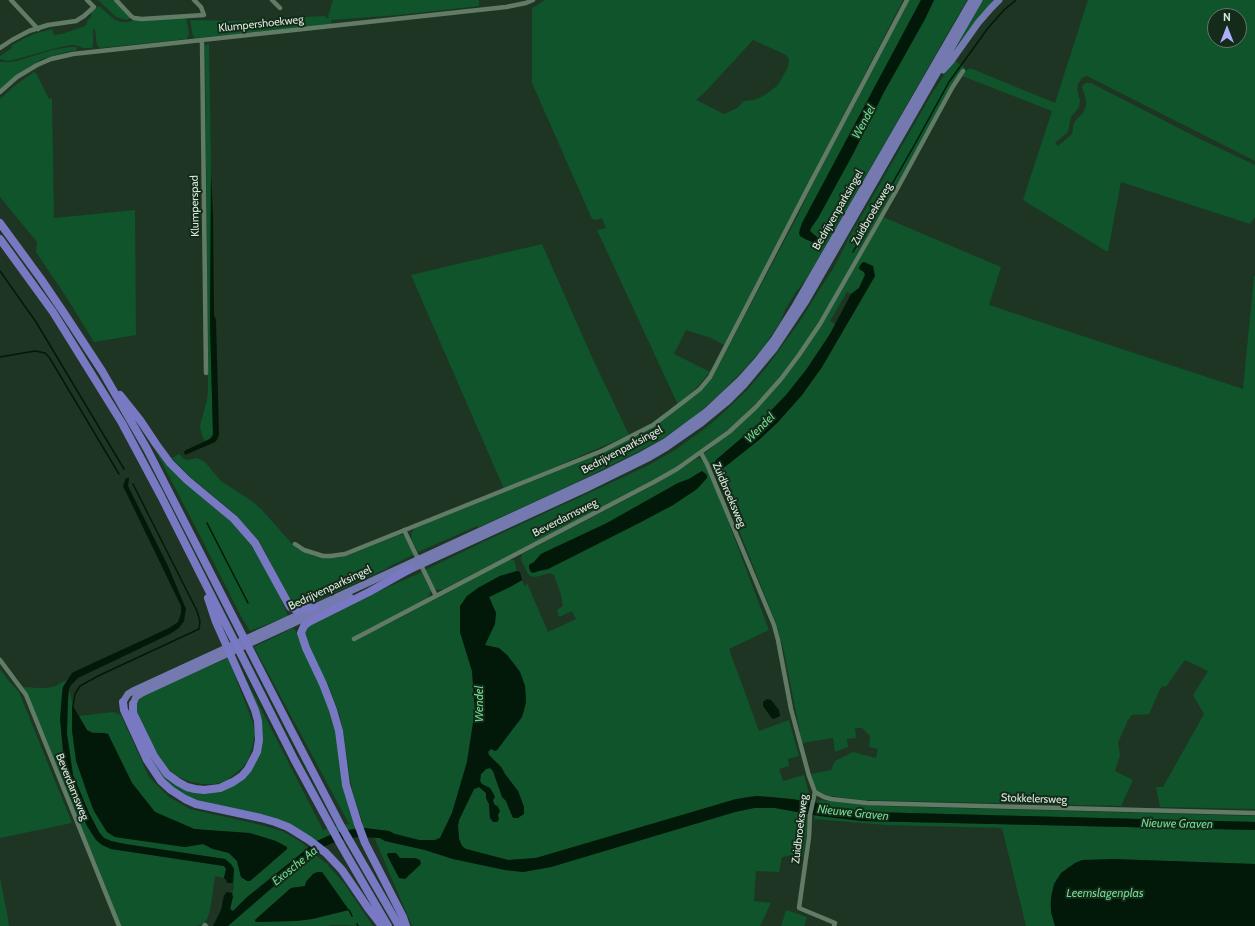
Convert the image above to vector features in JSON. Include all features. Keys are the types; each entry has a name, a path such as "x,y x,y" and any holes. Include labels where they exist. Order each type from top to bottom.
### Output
{"highway":[{"name":"Bedrijvenparksingel","path":"123,702 128,694 133,691 217,655 412,566 604,474 665,442 697,419 740,380 773,341 795,306 972,0"},
{"name":"Bedrijvenparksingel","path":"426,559 585,489 650,457 690,432 728,400 762,364 791,325 979,0"},
{"path":"932,82 950,61 986,13 999,0"},
{"path":"0,223 49,290 102,371 147,449 341,826 399,926"},
{"path":"0,239 53,312 122,423 198,567 283,738 342,847 388,926"},
{"path":"102,371 170,462 187,480 234,519 255,543 290,607 297,610 315,607"},
{"name":"Bedrijvenparksingel","path":"261,635 315,607 412,566"},
{"path":"406,926 358,824 346,785 339,731 333,710 304,643 302,630 309,622 369,592 412,566"},
{"path":"133,704 133,713 154,756 168,774 178,782 195,789 204,790 220,788 242,776 252,763 257,752 259,740 255,710 216,622 198,567"},
{"name":"Bedrijvenparksingel","path":"133,704 136,697 142,693 217,655"},
{"path":"123,702 124,710 147,760 161,781 171,790 185,799 201,805 261,818 288,827 309,840 326,853 342,870 382,926"}],"street":[{"path":"11,0 38,29"},
{"path":"0,48 20,36 48,25 76,21 94,7 87,0"},
{"path":"116,0 131,16 137,18 204,15 194,0"},
{"path":"272,0 280,8"},
{"name":"Klumpershoekweg","path":"0,92 17,77 33,67 62,56 96,51 506,8 533,0"},
{"path":"295,544 311,553 331,556 344,554 617,444 653,425 700,389 710,377 907,0"},
{"name":"Klumperspad","path":"202,40 206,373"},
{"name":"Zuidbroeksweg","path":"834,926 835,923 799,908 809,837 810,815 815,792 790,709 774,625 707,464 701,453 729,432 756,407 782,379 799,356 820,324 896,191 952,88 963,71"},
{"name":"Beverdamsweg","path":"354,639 654,482 701,453"},
{"path":"404,530 436,596"},
{"name":"Beverdamsweg","path":"0,660 26,695 119,926"},
{"name":"Stokkelersweg","path":"815,792 830,799 868,803 1255,814"}],"green space":[{"path":"98,0 113,0 130,18 127,20 116,17"},
{"path":"333,0 479,0 479,6 399,15 331,20 332,24 195,38 193,36 190,20 239,21 324,16 329,19 328,17"},
{"path":"545,0 903,0 724,345 711,338 686,330 674,354 710,372 678,405 597,230 606,228 602,218 597,220 592,219 532,83 532,8","holes":["753,40 786,55 789,59 788,67 778,85 765,95 754,100 744,101 737,108 724,114 696,100"]},
{"path":"909,0 921,0 799,230 813,232 810,231 811,228 853,154 884,92 934,0 967,0 807,278 796,292 785,310 781,321 765,345 748,365 719,395 696,415 662,439 571,485 479,527 477,526 418,552 411,539 412,532 415,528 583,461 637,436 654,426 712,378"},
{"path":"983,0 996,0 953,53"},
{"path":"1088,0 1255,0 1255,161 1087,76 1082,78 1078,84 1077,90 1080,100 1079,107 1071,117 1068,132 1055,143 1058,146 1072,134 1074,122 1083,113 1086,106 1086,100 1082,87 1085,83 1091,83 1198,138 1255,165 1255,217 1250,224 1121,182 1108,251 1106,251 1023,200 1052,111 962,76 964,72 970,68 1055,103"},
{"path":"99,6 115,20 121,22 186,18 189,33 188,37 186,39 100,48 97,45 95,29 93,29 92,48 83,48 70,45 7,61 0,59 0,56 12,48 11,46 34,34 52,29 54,35 62,34 85,26 91,17 92,12"},
{"path":"209,44 211,172 210,323 213,431 212,437 205,441 200,427 208,391 205,47"},
{"path":"76,47 77,50 42,59 25,69 0,89 0,62 17,61 52,50"},
{"path":"954,60 965,68 951,88 819,323 795,359 769,391 740,419 705,449 672,471 444,589 435,589 425,570 647,466 675,450 703,430 747,390 766,368 800,321 833,269 847,241 931,95"},
{"path":"34,72 36,73 49,99 52,98 54,218 135,210 136,335 94,342 36,252 37,242 0,197 0,99 13,87"},
{"path":"883,217 1001,267 989,305 1243,389 1255,276 1255,809 1160,807 1156,787 1163,787 1204,714 1193,695 1208,671 1185,660 1166,687 1163,686 1160,689 1149,714 1132,715 1128,720 1118,743 1120,755 1115,771 1133,780 1121,806 862,800 823,795 817,790 811,774 831,770 835,761 853,752 876,758 878,749 869,747 870,736 862,728 855,728 856,738 847,739 848,747 835,752 833,738 802,743 784,652 777,626 723,490 704,454 741,423 782,380 801,356 819,329","holes":["862,263 875,276 822,367 802,395 778,422 760,439 721,470 713,464 759,423 786,395 806,370 830,334 835,324 830,321 847,292 851,294 859,288 865,275 860,269"]},
{"path":"542,244 591,355 629,435 504,489 411,275"},
{"path":"149,438 244,534 262,560 288,616 250,631"},
{"path":"179,454 187,460 197,458 205,462 221,481 252,501 261,509 295,547 310,555 323,558 338,558 399,535 403,535 406,538 415,554 305,606 299,607 294,605 289,601 259,541 236,515 188,475 172,458"},
{"path":"698,458 704,462 708,468 769,630 729,649 759,731 789,720 799,756 788,759 789,766 779,769 783,781 804,775 811,800 810,802 774,797 746,797 536,858 508,860 463,848 459,839 459,820 474,789 479,787 486,793 486,798 489,804 490,818 498,815 498,807 494,804 493,800 480,781 481,774 486,769 490,768 493,771 511,814 524,814 524,807 518,791 498,763 496,763 488,754 489,750 491,749 495,751 497,750 519,722 524,712 526,702 525,686 520,672 513,662 507,655 485,645 496,613 489,597 522,580 525,587 527,583 548,632 576,619 572,611 559,617 557,610 563,606 554,575 549,573 536,577 530,576 521,560 522,554 656,484","holes":["698,473 701,484 697,489 673,505 641,522 548,569 531,572 529,565 541,554 607,523 678,483 689,479"]},
{"path":"509,560 514,560 517,571 500,576 478,588 460,632 472,671 475,710 467,762 452,813 440,838 435,840 419,840 389,831 359,828 339,832 317,841 293,827 254,815 184,797 155,770 125,709 128,708 155,764 194,792 243,777 262,731 236,660 323,830 339,825 349,824 254,647 293,628 296,631 330,707 355,824 363,823 354,797 350,779 340,716 328,684 317,666 305,636 307,627 379,591 422,572 431,591 428,598 356,640"},
{"path":"228,658 253,723 255,734 253,745 248,760 242,768 226,781 215,784 191,782 176,776 166,767 156,753 135,714 135,706 144,695"},
{"path":"0,669 19,692 72,823 0,838"},
{"path":"68,679 63,687 62,694 61,731 69,783 75,799 111,849 224,866 226,869 224,878 215,876 210,911 203,924 196,926 121,926 22,687 47,688 56,686"},
{"path":"69,689 73,706 72,730 74,744 94,811 107,832 115,837 185,847 203,844 213,849 229,853 237,861 241,877 250,881 287,849 287,847 214,831 195,829 155,812 132,783 108,734 87,730 79,716 113,712 121,715 149,777 169,797 190,809 282,831 308,848 246,898 233,911 230,909 234,885 234,869 225,859 125,844 104,838 99,832 89,813 73,775 67,734"},
{"path":"818,800 880,806 1255,816 1255,822 870,812 834,808 817,803"},
{"path":"754,808 775,808 809,814 803,857 790,855 782,857 779,872 756,871 754,901 771,903 760,926 412,926 374,837 453,859 505,870 523,872 551,867 735,812"},
{"path":"815,815 863,821 1255,830 1255,864 1112,859 1068,867 1057,879 1052,892 1050,905 1055,926 1026,926 1002,828 886,825 814,819"},
{"path":"313,853 327,864 344,883 373,926 228,926","holes":["322,872 348,910 312,919 296,921 256,922 255,920 291,888 305,886 306,882 313,874"]},
{"path":"0,878 7,913 9,926 0,926"},
{"path":"786,910 807,917 804,926 781,926"}],"water":[{"name":"Wendel","path":"921,0 934,0 884,92 853,154 811,228 810,231 817,237 817,239 815,242 812,242 805,239 800,236 799,233 802,223"},
{"path":"211,172 214,315 216,320 219,434 215,442 185,455 184,452 186,450 210,439 213,435 210,323"},
{"name":"Wendel","path":"864,262 873,266 875,276 822,367 802,395 778,422 760,439 721,470 716,470 713,464 717,459 759,423 786,395 806,370 830,334 851,294 859,288 865,275 859,267"},
{"path":"702,471 707,475 707,478 697,489 673,505 548,569 533,573 531,572 529,565 541,554 607,523"},
{"path":"126,478 129,478 128,486 168,566 186,609 184,621 179,628 170,634 78,678 71,685 68,699 67,734 73,775 89,813 99,832 104,838 125,844 225,859 234,869 233,883 227,883 224,878 226,869 224,866 111,849 102,845 96,840 87,826 69,783 63,750 60,719 63,687 68,679 72,673 169,628 178,622 181,613 181,606 123,486"},
{"path":"517,571 520,572 522,580 489,597 496,613 495,624 485,645 499,648 507,655 520,672 525,686 526,702 522,717 497,750 495,751 491,749 488,752 518,791 524,807 524,814 518,818 513,818 506,801 502,797 493,771 490,768 486,769 481,774 480,781 482,784 490,788 495,797 493,800 494,804 500,811 498,815 499,819 497,822 493,822 490,818 489,804 486,798 486,793 479,787 474,789 459,820 458,826 459,839 462,846 466,849 508,860 536,858 736,799 757,796 792,799 817,803 834,808 870,812 1255,822 1255,830 862,821 819,816 775,808 754,808 735,812 551,867 523,872 505,870 453,859 425,850 385,841 380,838 358,837 340,840 321,848 303,861 228,926 213,926 221,910 226,892 232,893 233,897 230,909 233,911 246,898 308,848 317,841 330,835 348,830 365,828 389,831 419,840 435,840 440,838 452,813 467,762 475,710 472,671 460,632 460,606 467,596 478,588 500,576"},
{"path":"767,699 771,700 779,710 780,716 773,719 771,717 763,706 763,702"},
{"path":"73,706 87,730 92,733 108,734 132,783 155,812 194,829 250,833 276,841 287,847 287,849 250,881 247,881 241,877 237,861 229,853 213,849 203,844 185,847 115,837 107,832 94,811 76,761 72,730"},
{"path":"388,853 396,853 400,858 415,858 420,860 421,864 405,879 399,878 387,855"},
{"name":"Leemslagenplas","path":"1112,859 1255,864 1255,926 1055,926 1051,912 1051,898 1054,884 1061,873 1082,860"},
{"path":"322,872 349,910 312,919 256,922 255,920 291,888 305,886 306,882 313,874"}],"waterway":[{"path":"853,252 949,82 988,28 1004,10 1016,0"},
{"path":"0,271 36,322 124,469"},
{"path":"0,357 35,351 45,353 49,357 119,474"},
{"path":"73,706 75,694 80,686 98,676 199,629 200,621 197,611 133,484"},
{"path":"207,523 248,603"},
{"path":"349,910 352,916"}],"water label":[{"name":"Nieuwe Graven","path":"853,813"},
{"name":"Nieuwe Graven","path":"1177,824"},
{"name":"Exosche Aa","path":"295,866"}]}
